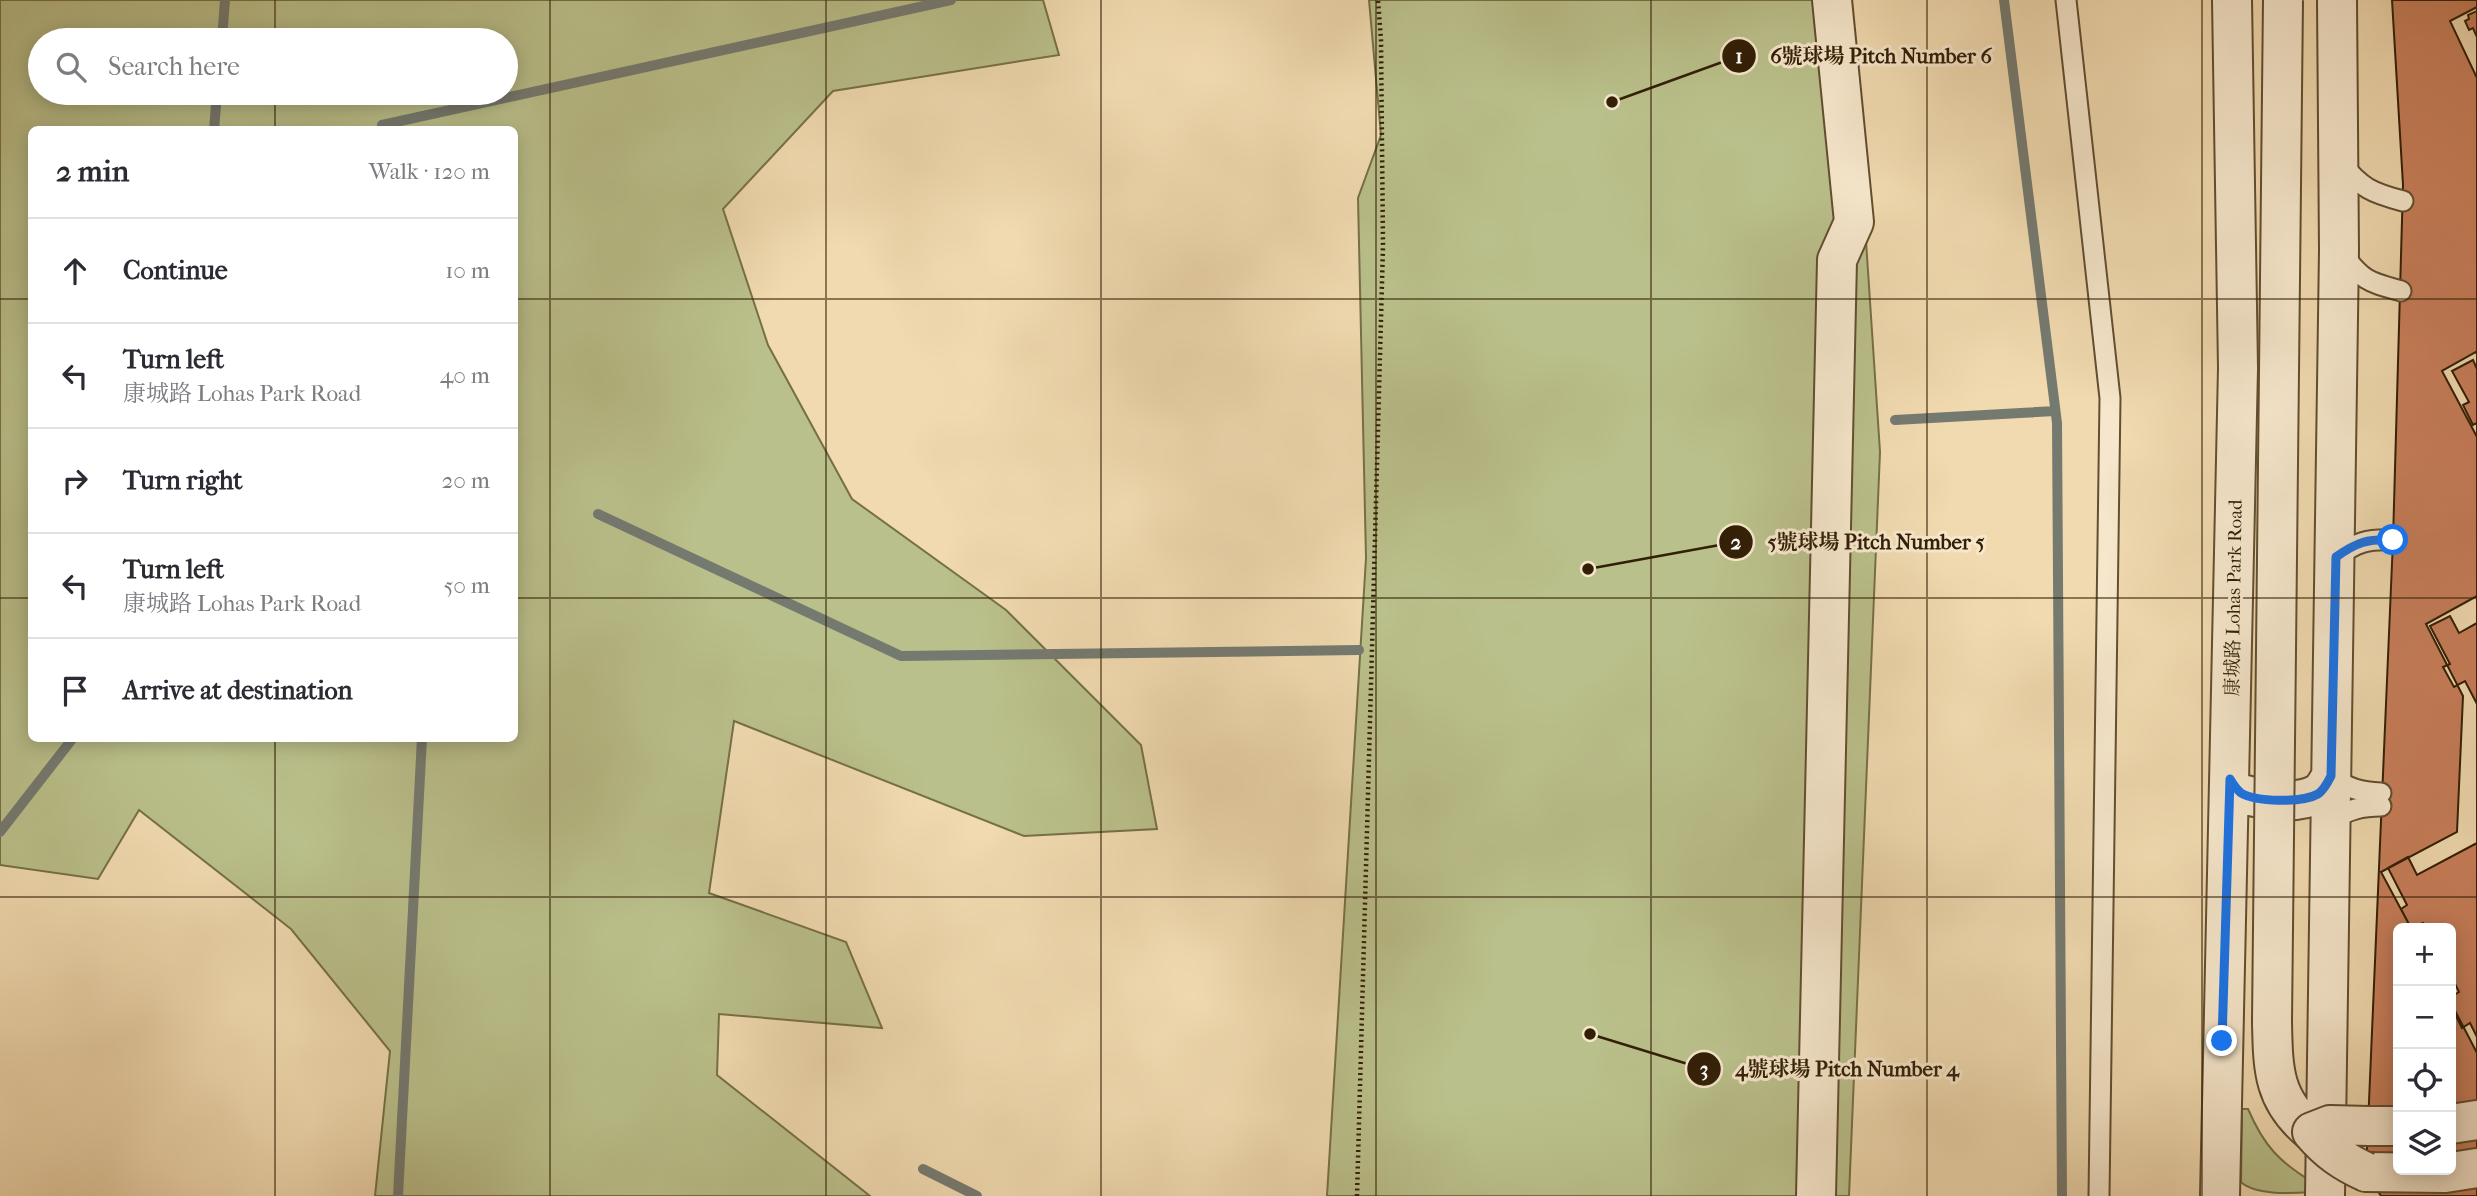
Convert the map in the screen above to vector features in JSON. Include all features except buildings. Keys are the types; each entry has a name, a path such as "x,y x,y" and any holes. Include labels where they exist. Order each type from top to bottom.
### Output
{"street":[{"path":"1816,1196 1837,260 1854,222 1832,0"},
{"name":"康城路 Lohas Park Road","path":"2220,1196 2238,368 2232,0"},
{"path":"2283,0 2273,1064 2279,1092 2297,1120 2343,1161 2366,1172 2445,1173 2477,1168"},
{"path":"2325,1196 2336,557 2339,250 2337,0"},
{"path":"2230,779 2242,793 2256,798 2300,800 2318,793 2331,776"},
{"path":"2456,1123 2477,1120"},
{"path":"2312,1132 2330,1125 2384,1126"}],"lane":[{"path":"2066,0 2110,398 2099,1196"},
{"path":"2338,159 2356,182 2378,194 2403,201"},
{"path":"2339,250 2355,272 2370,282 2401,290"},
{"path":"2336,557 2354,544 2371,539 2393,540"},
{"path":"2331,776 2346,787 2381,800 2346,811 2331,820"}],"path":[{"path":"1357,1196 1382,246 1381,40 1378,0"}],"green space":[{"path":"0,0 1043,0 1059,55 833,91 723,209 768,345 852,499 1006,610 1141,745 1157,829 1024,836 734,721 709,893 846,942 882,1028 719,1014 717,1075 870,1196 375,1196 390,1051 291,929 139,810 98,879 0,865"},
{"path":"1369,0 1850,0 1880,452 1849,1196 1327,1196 1366,558 1358,198 1381,135"},
{"path":"2242,1109 2248,1109 2260,1133 2274,1152 2291,1168 2314,1183 2315,1192 2265,1192 2241,1182"}],"waterway":[{"path":"223,28 225,0"},
{"path":"518,95 951,0"},
{"path":"2004,0 2057,423 2062,1196"},
{"path":"214,126 216,105"},
{"path":"382,125 473,105"},
{"path":"1895,420 2055,411"},
{"path":"598,514 901,656 1359,650"},
{"path":"0,832 70,742"},
{"path":"398,1196 422,742"},
{"path":"923,1169 977,1196"}],"place":[{"name":"6號球場 Pitch Number 6","path":"1612,102"},
{"name":"5號球場 Pitch Number 5","path":"1588,569"},
{"name":"4號球場 Pitch Number 4","path":"1590,1034"}],"route":[{"path":"2222,1041 2230,779 2242,793 2256,798 2300,800 2325,787 2331,776 2336,557 2354,544 2371,539 2393,540"}]}
